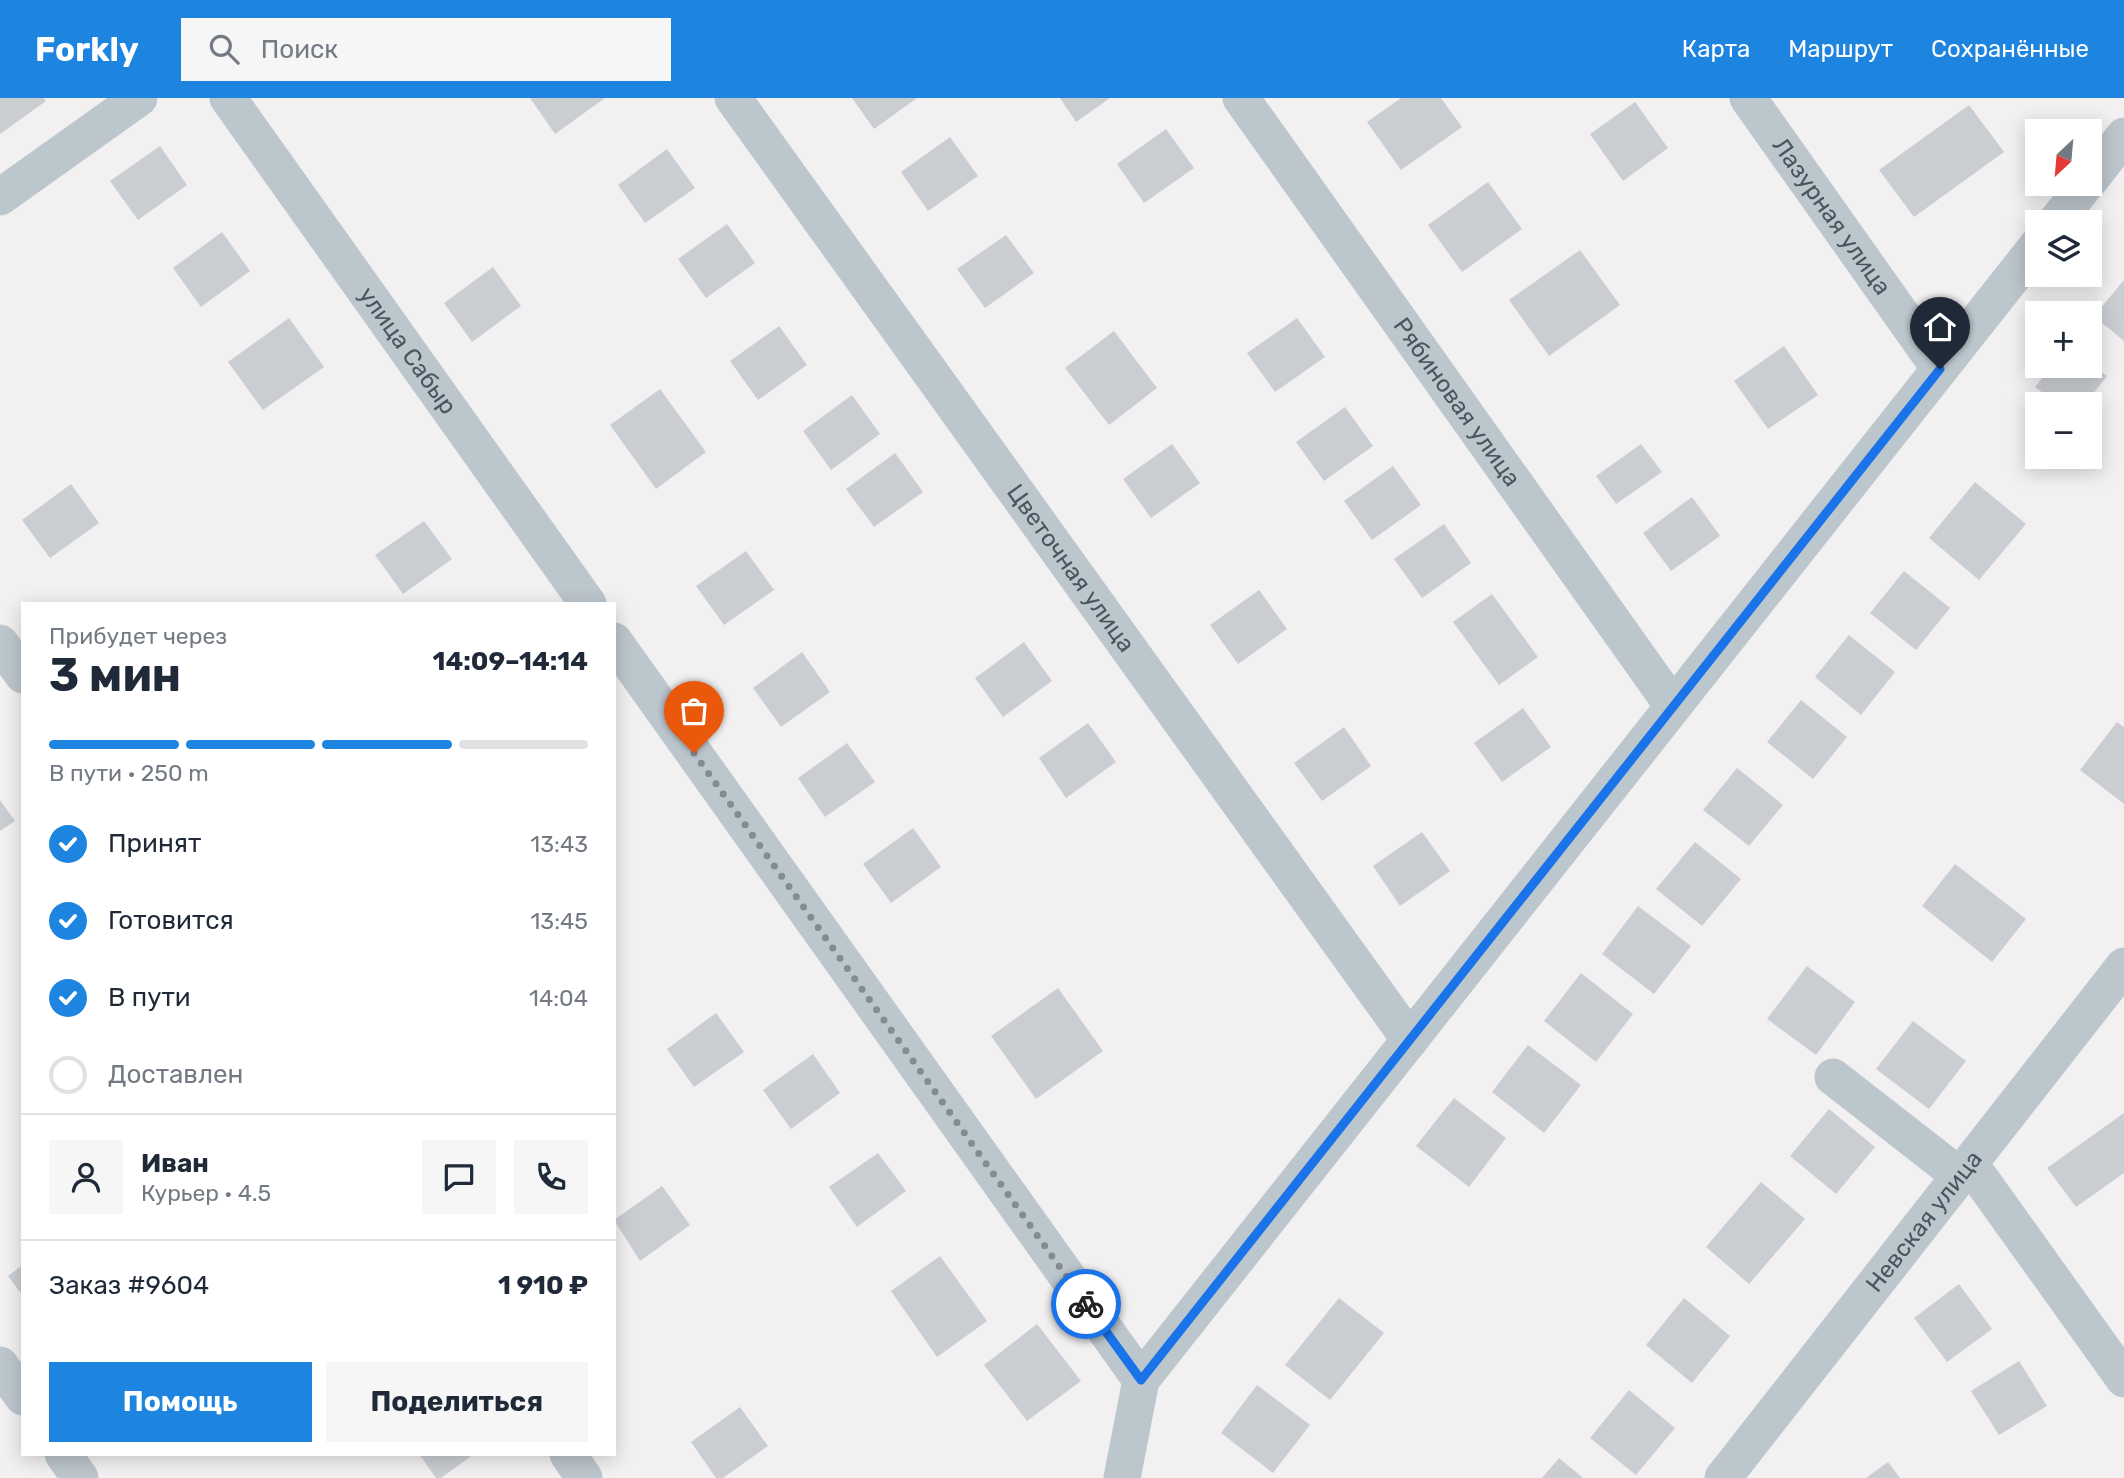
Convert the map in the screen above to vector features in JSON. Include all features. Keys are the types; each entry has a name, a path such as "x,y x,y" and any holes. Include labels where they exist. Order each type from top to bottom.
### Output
{"street":[{"path":"0,197 139,98"},
{"name":"улица Сабыр","path":"228,98 587,602"},
{"name":"Цветочная улица","path":"733,98 1409,1040"},
{"name":"Рябиновая улица","path":"1241,98 1673,706"},
{"name":"Лазурная улица","path":"1748,98 1940,369"},
{"path":"2102,164 2124,136"},
{"path":"2065,210 2077,196"},
{"path":"1122,1478 1141,1380 2025,261"},
{"path":"0,643 21,672"},
{"path":"616,644 1141,1380"},
{"name":"Невская улица","path":"1723,1478 2124,966"},
{"path":"1833,1077 1965,1170 2124,1379"},
{"path":"0,1365 21,1394"},
{"path":"64,1456 80,1478"},
{"path":"569,1456 584,1478"}],"building":[{"path":"0,98 44,98 46,101 0,134"},
{"path":"530,98 605,98 555,134"},
{"path":"852,98 917,98 874,129"},
{"path":"1060,98 1110,98 1076,122"},
{"path":"1401,98 1441,98 1462,127 1401,170 1367,122"},
{"path":"1635,102 1668,148 1623,181 1590,134"},
{"path":"1969,105 2004,152 1914,217 1879,170"},
{"path":"1166,129 1194,168 1144,203 1117,164"},
{"path":"950,137 978,176 928,211 901,172"},
{"path":"160,146 187,185 138,220 110,181"},
{"path":"667,149 695,188 645,223 618,185"},
{"path":"1488,182 1522,229 1462,272 1428,225"},
{"path":"727,224 755,263 706,298 678,259"},
{"path":"222,232 250,271 201,307 173,268"},
{"path":"1006,235 1034,273 985,308 957,269"},
{"path":"1580,250 1620,305 1549,356 1509,300"},
{"path":"493,267 521,306 472,342 444,303"},
{"path":"2124,280 2124,341 2102,323 2102,306"},
{"path":"289,318 324,367 263,410 228,362"},
{"path":"1297,318 1325,357 1275,392 1247,353"},
{"path":"779,326 807,365 758,400 730,361"},
{"path":"1114,331 1157,388 1109,425 1065,368"},
{"path":"1784,346 1818,395 1768,429 1734,381"},
{"path":"2102,372 2107,376 2094,392 2041,392 2035,387 2042,378 2102,378"},
{"path":"660,389 706,452 656,489 610,425"},
{"path":"852,395 880,434 831,470 803,431"},
{"path":"1345,407 1373,446 1324,481 1296,442"},
{"path":"1172,444 1200,483 1151,518 1123,479"},
{"path":"1641,444 1662,472 1616,504 1596,476"},
{"path":"895,453 923,492 874,527 846,489"},
{"path":"1393,466 1421,505 1372,540 1344,501"},
{"path":"1975,482 2026,524 1979,580 1929,538"},
{"path":"71,484 99,523 50,558 22,520"},
{"path":"1692,497 1720,536 1671,571 1643,533"},
{"path":"424,521 452,559 403,594 375,555"},
{"path":"1444,524 1471,563 1422,598 1394,559"},
{"path":"746,551 774,590 724,625 696,586"},
{"path":"1904,571 1950,608 1916,650 1870,613"},
{"path":"1259,590 1287,629 1238,664 1210,625"},
{"path":"1492,594 1538,657 1499,685 1453,622"},
{"path":"1849,635 1895,672 1861,715 1815,677"},
{"path":"1024,642 1052,681 1003,717 975,678"},
{"path":"802,652 830,692 781,727 753,688"},
{"path":"1801,700 1847,737 1813,779 1767,742"},
{"path":"1523,708 1551,747 1502,782 1474,743"},
{"path":"2117,722 2124,727 2124,804 2080,770"},
{"path":"1088,723 1116,762 1066,798 1039,758"},
{"path":"1344,727 1371,766 1322,801 1294,763"},
{"path":"847,743 875,782 825,817 798,778"},
{"path":"1737,768 1783,805 1749,846 1703,810"},
{"path":"0,800 15,821 0,831"},
{"path":"913,828 941,867 891,903 863,864"},
{"path":"1422,832 1450,871 1400,906 1373,866"},
{"path":"1695,842 1741,879 1702,926 1656,889"},
{"path":"1955,864 2026,919 1992,962 1922,906"},
{"path":"1638,906 1691,946 1654,994 1602,954"},
{"path":"1807,966 1855,1002 1816,1055 1767,1019"},
{"path":"1581,973 1633,1014 1596,1062 1544,1021"},
{"path":"1058,988 1103,1051 1036,1099 991,1036"},
{"path":"716,1013 744,1052 694,1087 667,1049"},
{"path":"1913,1021 1966,1061 1929,1109 1876,1069"},
{"path":"1528,1045 1581,1085 1544,1133 1492,1092"},
{"path":"813,1054 840,1093 791,1129 763,1090"},
{"path":"1454,1098 1506,1138 1469,1187 1416,1146"},
{"path":"1829,1109 1875,1147 1836,1194 1790,1156"},
{"path":"2124,1113 2124,1173 2076,1207 2047,1168"},
{"path":"878,1153 906,1191 857,1227 829,1187"},
{"path":"1761,1182 1805,1219 1749,1284 1706,1247"},
{"path":"662,1186 690,1225 640,1261 616,1223 616,1219"},
{"path":"940,1256 987,1321 937,1357 891,1291"},
{"path":"21,1266 21,1293 8,1276"},
{"path":"1959,1284 1992,1329 1947,1362 1914,1318"},
{"path":"1339,1298 1384,1333 1330,1400 1285,1365"},
{"path":"1684,1298 1730,1336 1692,1383 1646,1345"},
{"path":"1037,1324 1081,1381 1027,1421 984,1365"},
{"path":"2019,1361 2047,1406 1999,1435 1971,1391"},
{"path":"1257,1385 1310,1425 1273,1473 1221,1433"},
{"path":"1629,1390 1675,1428 1636,1475 1590,1438"},
{"path":"740,1407 768,1446 723,1478 716,1478 691,1442"},
{"path":"420,1456 471,1456 441,1478 436,1478"},
{"path":"1559,1458 1583,1478 1542,1478"},
{"path":"1888,1462 1900,1478 1866,1478"}],"way so far":[{"path":"694,753 1086,1304"}],"route":[{"path":"1086,1304 1141,1380 1940,369"}]}
